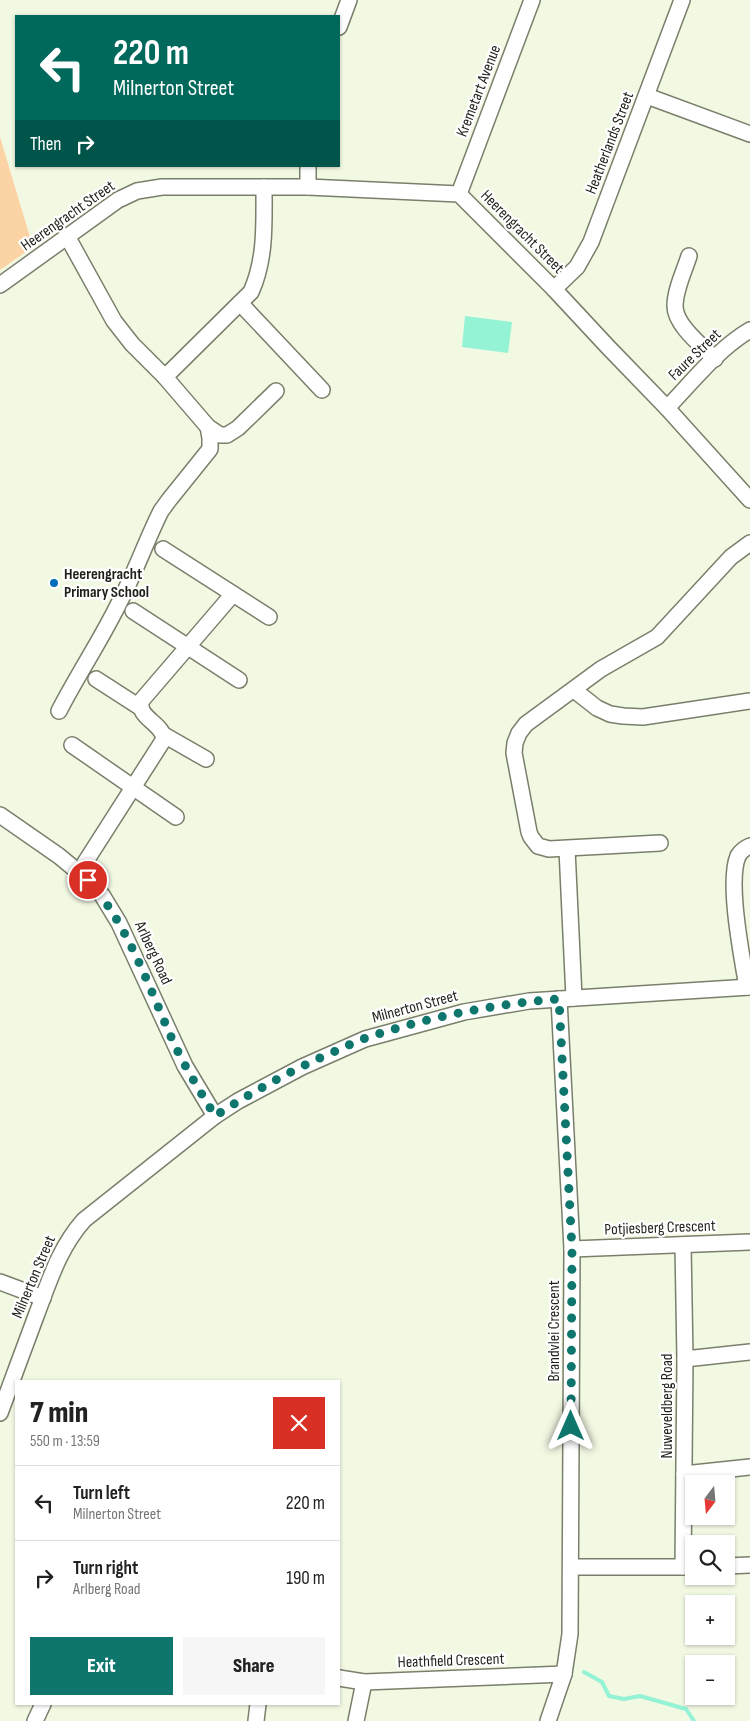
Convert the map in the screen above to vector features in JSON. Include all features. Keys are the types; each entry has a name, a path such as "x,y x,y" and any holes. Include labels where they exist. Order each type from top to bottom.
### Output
{"street":[{"path":"340,24 349,0"},
{"name":"Kremetart Avenue","path":"459,194 532,0"},
{"name":"Heatherlands Street","path":"554,289 577,267 585,256 682,0"},
{"path":"647,96 750,134"},
{"path":"308,167 308,187"},
{"name":"Heerengracht Street","path":"0,285 118,200 146,189 162,187 308,187 459,194 554,289 667,408 750,500"},
{"path":"165,377 251,292 260,265 264,234 264,187"},
{"path":"67,236 114,322 208,427 220,435 227,435 238,428 276,391"},
{"path":"689,256 675,307 681,323 715,359"},
{"path":"240,303 322,390"},
{"name":"Faure Street","path":"667,408 715,359 740,336 750,330"},
{"path":"60,711 76,678 120,601 161,511 210,449 208,427"},
{"path":"660,843 567,849 542,848 538,846 531,837 516,767 515,743 526,724 601,669 657,636 731,557 750,543"},
{"path":"163,549 269,617"},
{"path":"141,708 142,700 233,594"},
{"path":"133,611 239,680"},
{"path":"96,680 141,708 164,735 206,758"},
{"path":"574,690 597,708 610,714 624,716 643,717 750,701"},
{"path":"79,872 163,740 164,735"},
{"path":"72,745 176,817"},
{"name":"Arlberg Road","path":"0,815 39,841 79,872 102,895 119,923 184,1066 215,1116"},
{"path":"748,987 735,901 734,876 738,856 750,846"},
{"name":"Brandvlei Crescent","path":"548,1721 564,1674 570,1634 572,1249 567,998 567,849"},
{"name":"Milnerton Street","path":"0,1413 43,1298 71,1234 84,1220 215,1116 271,1082 365,1039 464,1012 499,1005 567,998 748,987"},
{"name":"Potjiesberg Crescent","path":"572,1249 750,1242"},
{"name":"Nuweveldberg Road","path":"683,1245 684,1474 687,1535"},
{"path":"0,1282 43,1298"},
{"path":"684,1358 750,1352"},
{"path":"684,1474 750,1467"},
{"path":"735,1566 750,1565"},
{"path":"571,1567 685,1567"},
{"name":"Heathfield Crescent","path":"340,1678 364,1682 564,1674"},
{"path":"356,1721 364,1682"},
{"path":"34,1721 42,1705"},
{"path":"256,1721 258,1705"}],"shaded area":[{"path":"0,137 33,247 0,270"}],"water":[{"path":"465,316 512,322 508,353 462,347"}],"waterway":[{"path":"584,1672 602,1682 609,1696 624,1699 640,1696 686,1709 694,1721"}],"place":[{"name":"Heerengracht Primary School","path":"54,583"}],"route":[{"path":"88,880 102,895 119,923 184,1066 215,1116 271,1082 365,1039 464,1012 499,1005 559,999 572,1249 571,1426"}]}
